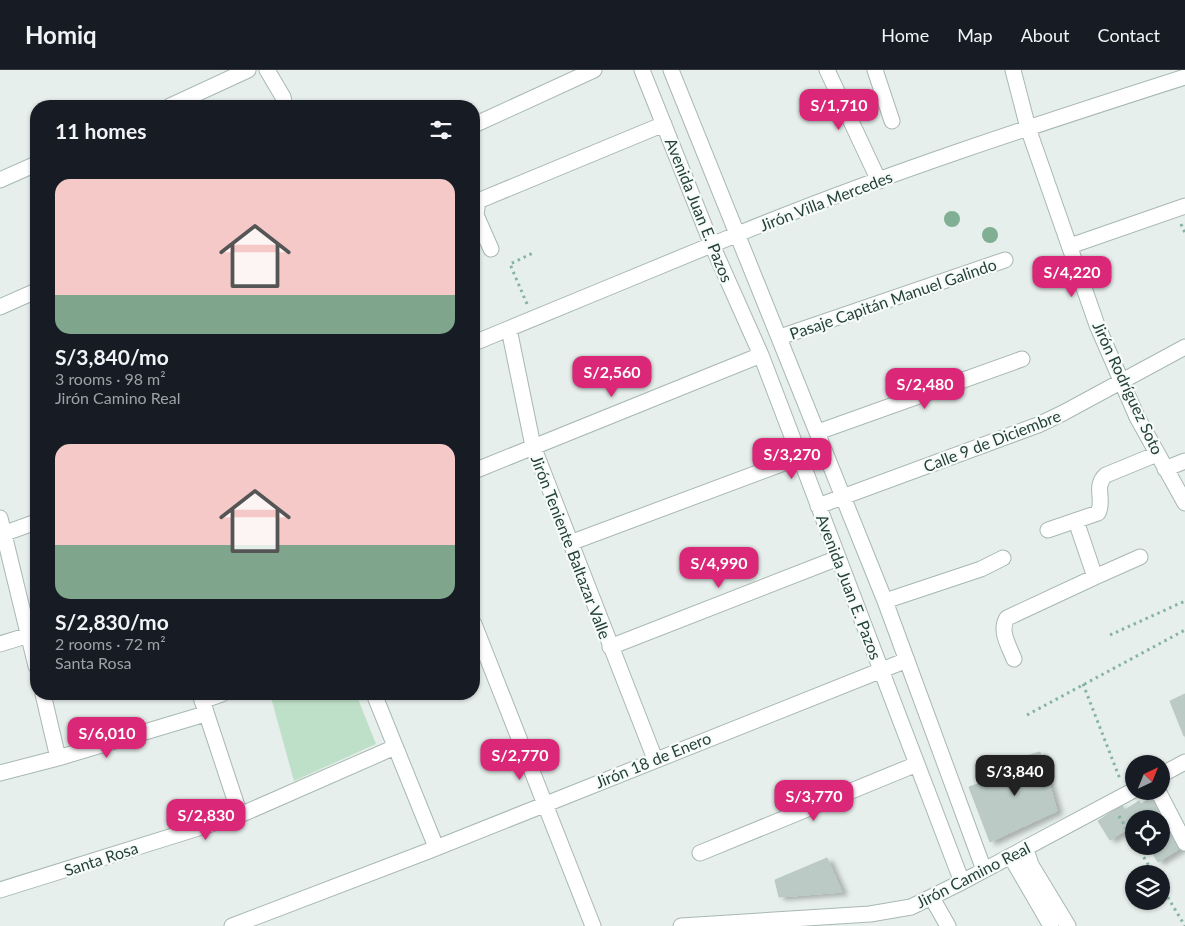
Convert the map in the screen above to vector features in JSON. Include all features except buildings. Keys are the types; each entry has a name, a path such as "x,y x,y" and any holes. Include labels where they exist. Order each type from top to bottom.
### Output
{"street":[{"path":"183,100 248,70"},
{"path":"267,70 284,100"},
{"path":"480,122 594,70"},
{"name":"Avenida Juan E. Pazos","path":"642,70 712,245 761,355 962,882"},
{"name":"Avenida Juan E. Pazos","path":"671,70 886,601 984,870"},
{"path":"828,70 879,181"},
{"path":"875,70 892,120"},
{"name":"Jirón Rodríguez Soto","path":"1013,70 1028,128 1097,325 1121,381 1157,454 1185,503"},
{"name":"Jirón Villa Mercedes","path":"480,341 738,234 879,181 1028,128 1185,77"},
{"path":"480,200 664,124"},
{"path":"0,180 30,167"},
{"path":"1070,246 1185,206"},
{"path":"480,224 491,249"},
{"name":"Pasaje Capitán Manuel Galindo","path":"780,337 1005,260"},
{"path":"0,307 30,294"},
{"name":"Jirón Teniente Baltazar Valle","path":"509,329 533,446 655,759"},
{"name":"Calle 9 de Diciembre","path":"818,506 1038,425 1185,347"},
{"path":"480,468 761,355"},
{"path":"818,432 1022,359"},
{"path":"1048,530 1092,517 1098,513 1101,507 1100,480 1106,475 1157,454"},
{"path":"570,543 800,457"},
{"path":"1165,469 1185,461"},
{"path":"0,518 2,535 30,639"},
{"path":"1076,521 1095,578"},
{"path":"2,535 30,524"},
{"path":"1014,659 1003,630 1007,618 1140,556"},
{"path":"610,647 838,558"},
{"path":"886,601 981,569 1003,558"},
{"path":"0,644 29,635"},
{"path":"480,639 594,926"},
{"name":"Jirón 18 de Enero","path":"232,926 907,660"},
{"path":"44,700 58,758"},
{"path":"376,700 436,847"},
{"path":"0,773 58,758 202,703 240,815"},
{"name":"Santa Rosa","path":"0,890 240,815 395,747"},
{"path":"1170,770 1185,762"},
{"path":"700,853 917,764"},
{"name":"Jirón Camino Real","path":"681,926 870,914 911,906 932,898 1011,857 1125,795"},
{"path":"1163,800 1185,843"},
{"path":"1026,848 1032,865 1068,926"},
{"path":"1011,857 1051,926"},
{"path":"932,898 948,926"}],"path":[{"path":"533,252 510,264 533,319"},
{"path":"1110,635 1185,601"},
{"path":"1026,715 1185,630"},
{"path":"1083,684 1125,781"},
{"path":"1111,802 1125,826"},
{"path":"1170,901 1185,926"}],"green space":[{"path":"272,700 358,700 376,744 294,781"}]}
